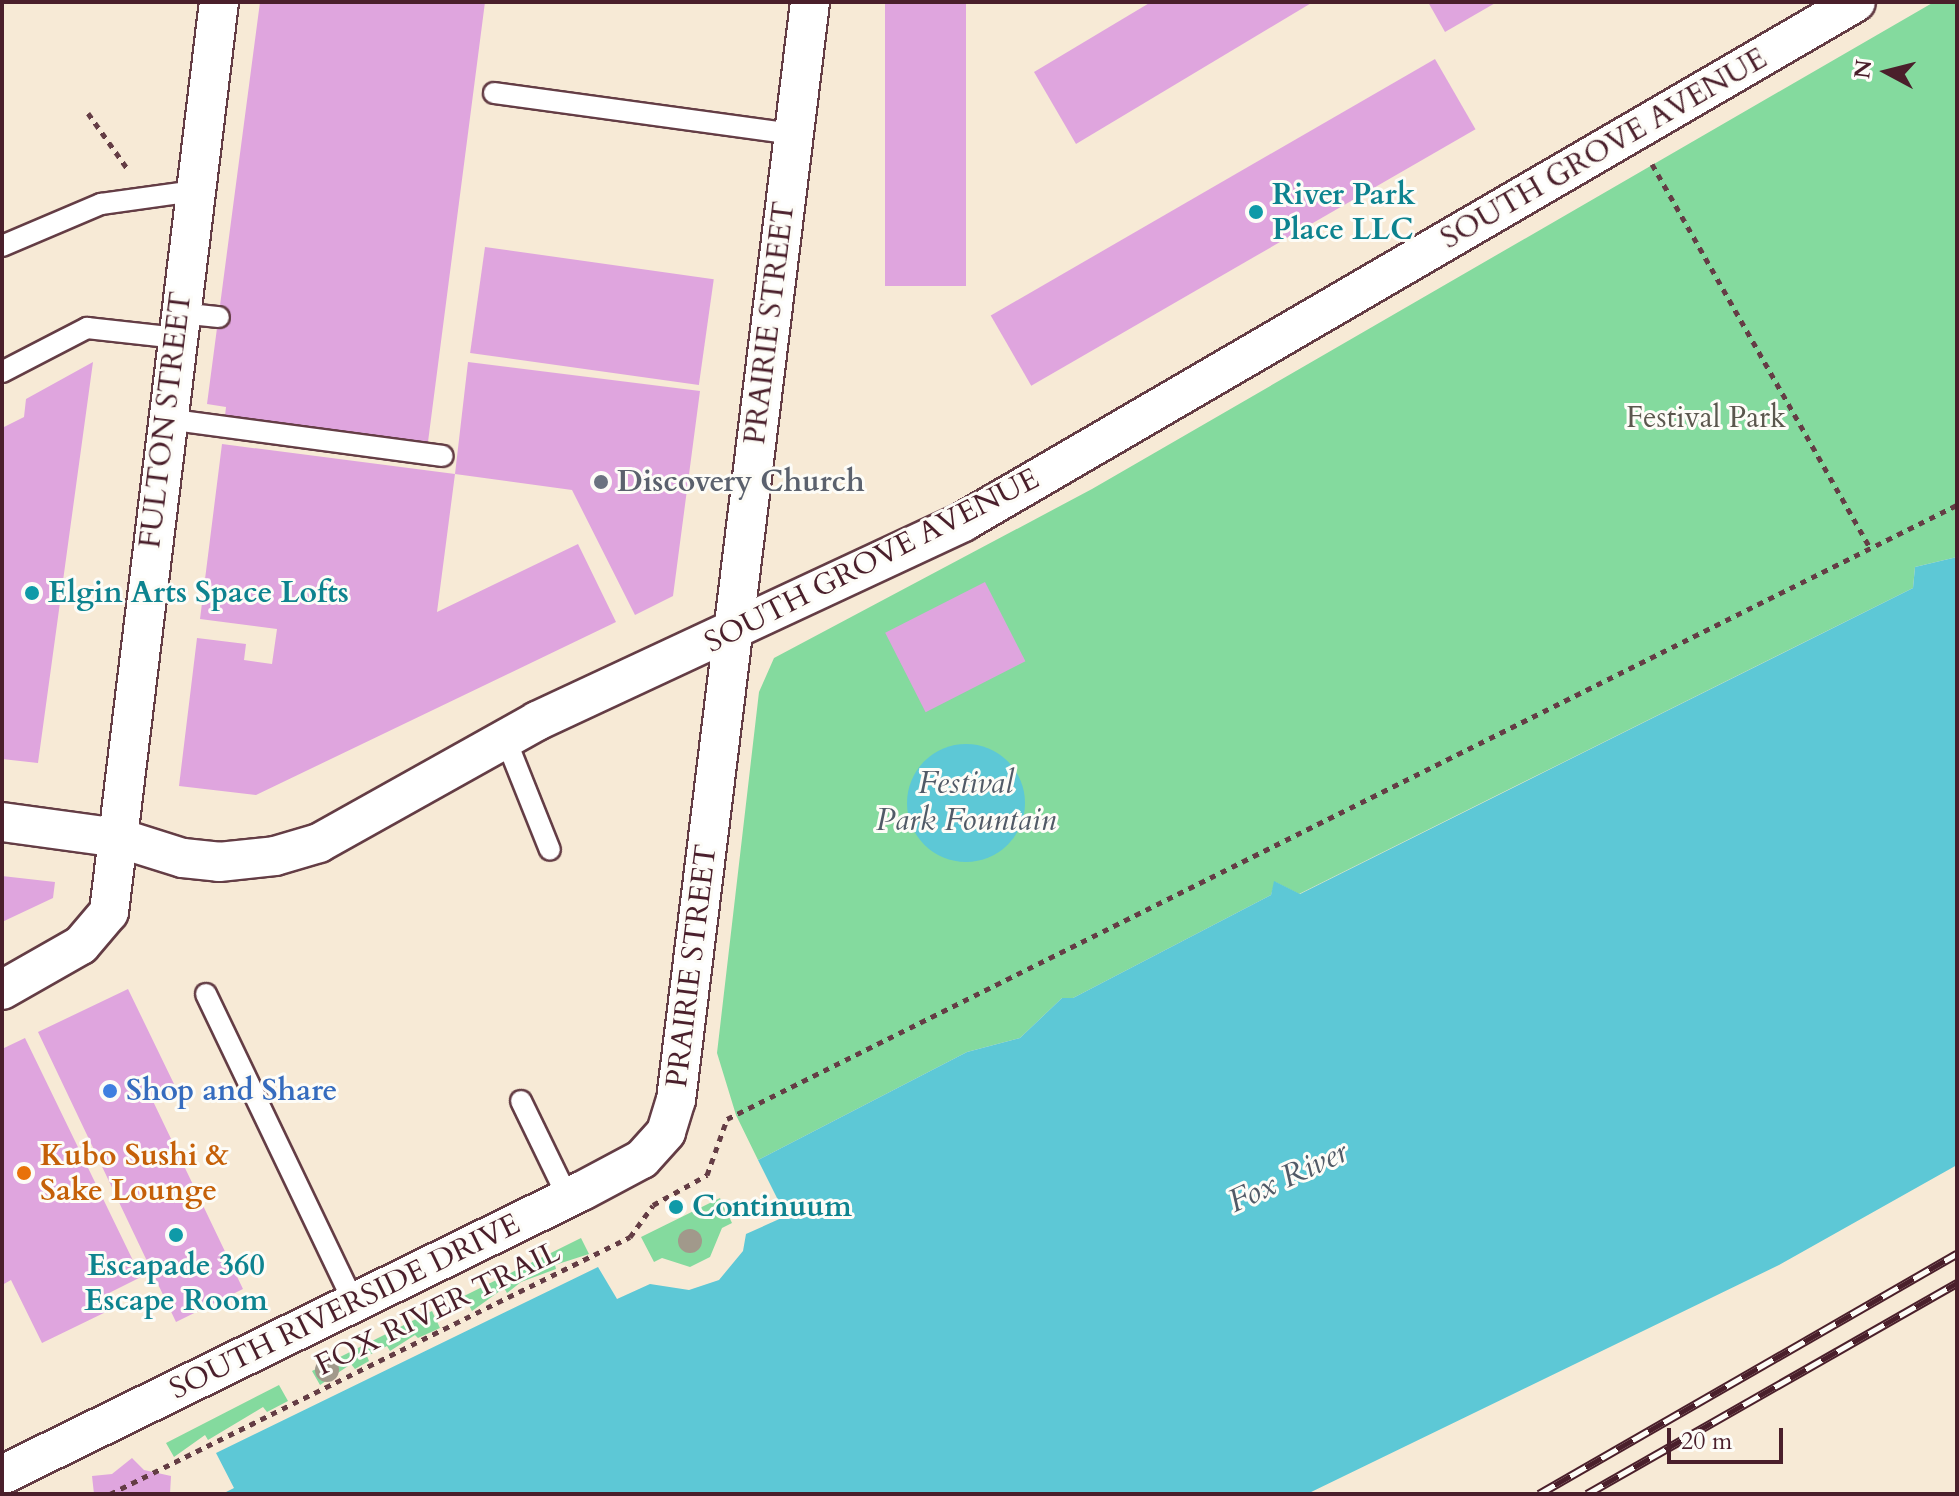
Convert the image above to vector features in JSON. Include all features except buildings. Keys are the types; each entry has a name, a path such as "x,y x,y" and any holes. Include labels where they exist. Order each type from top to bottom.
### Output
{"street":[{"name":"FULTON STREET","path":"119,838 166,419 219,2"},
{"name":"SOUTH GROVE AVENUE","path":"2,822 119,838 183,858 219,862 298,850 370,818 506,740 963,522 1856,2"},
{"name":"PRAIRIE STREET","path":"672,1120 793,134 805,3"},
{"path":"2,990 81,945 109,912 119,838"},
{"name":"SOUTH RIVERSIDE DRIVE","path":"2,1475 642,1159 672,1120"}],"lane":[{"path":"494,93 793,134"},
{"path":"2,246 101,204 195,191"},
{"path":"2,372 87,328 178,326 219,317"},
{"path":"166,419 443,456"},
{"path":"506,740 550,850"},
{"path":"206,994 353,1301"},
{"path":"521,1101 568,1198"}],"path":[{"path":"88,113 136,182"},
{"path":"1652,164 1870,548 1957,505"},
{"name":"FOX RIVER TRAIL","path":"110,1494 630,1237 653,1205 707,1175 723,1126 736,1115 1870,548"}],"green space":[{"name":"Festival Park","path":"1934,2 1957,2 1957,557 1915,567 1913,588 1299,894 1275,882 1271,895 1073,998 1062,998 1020,1038 967,1052 758,1160 736,1115 717,1053 759,692 774,658 1092,489"},
{"path":"720,1198 732,1223 722,1228 710,1257 690,1267 662,1258 654,1262 641,1237"},
{"path":"581,1238 589,1254 555,1265 556,1269 521,1282 507,1293 504,1288 472,1311 464,1296"},
{"path":"432,1311 440,1328 418,1338 415,1335 390,1351 387,1346 367,1356 369,1361 355,1369 351,1364 320,1385 312,1371"},
{"path":"279,1385 288,1401 267,1412 263,1407 208,1440 205,1435 174,1457 166,1443"}],"water":[{"name":"Fox River","path":"1957,557 1957,1165 1779,1265 1307,1494 222,1494 234,1488 216,1453 598,1267 617,1299 650,1284 689,1290 719,1280 743,1251 746,1234 786,1216 758,1160 967,1052 1020,1038 1062,998 1073,998 1271,895 1274,881 1300,894 1913,588 1915,567"},
{"name":"Festival Park Fountain","path":"966,744 989,748 1008,761 1021,780 1025,803 1021,826 1008,845 989,858 966,862 943,858 924,845 911,826 907,803 911,780 924,761 943,748"}],"railway":[{"path":"1539,1494 1957,1254"},
{"path":"1587,1494 1957,1283"}],"place":[{"name":"River Park Place LLC","path":"1256,212"},
{"name":"Discovery Church","path":"601,482"},
{"name":"Elgin Arts Space Lofts","path":"32,593"},
{"name":"Shop and Share","path":"110,1091"},
{"name":"Kubo Sushi & Sake Lounge","path":"24,1173"},
{"name":"Continuum","path":"676,1207"},
{"name":"Escapade 360 Escape Room","path":"176,1235"}]}
